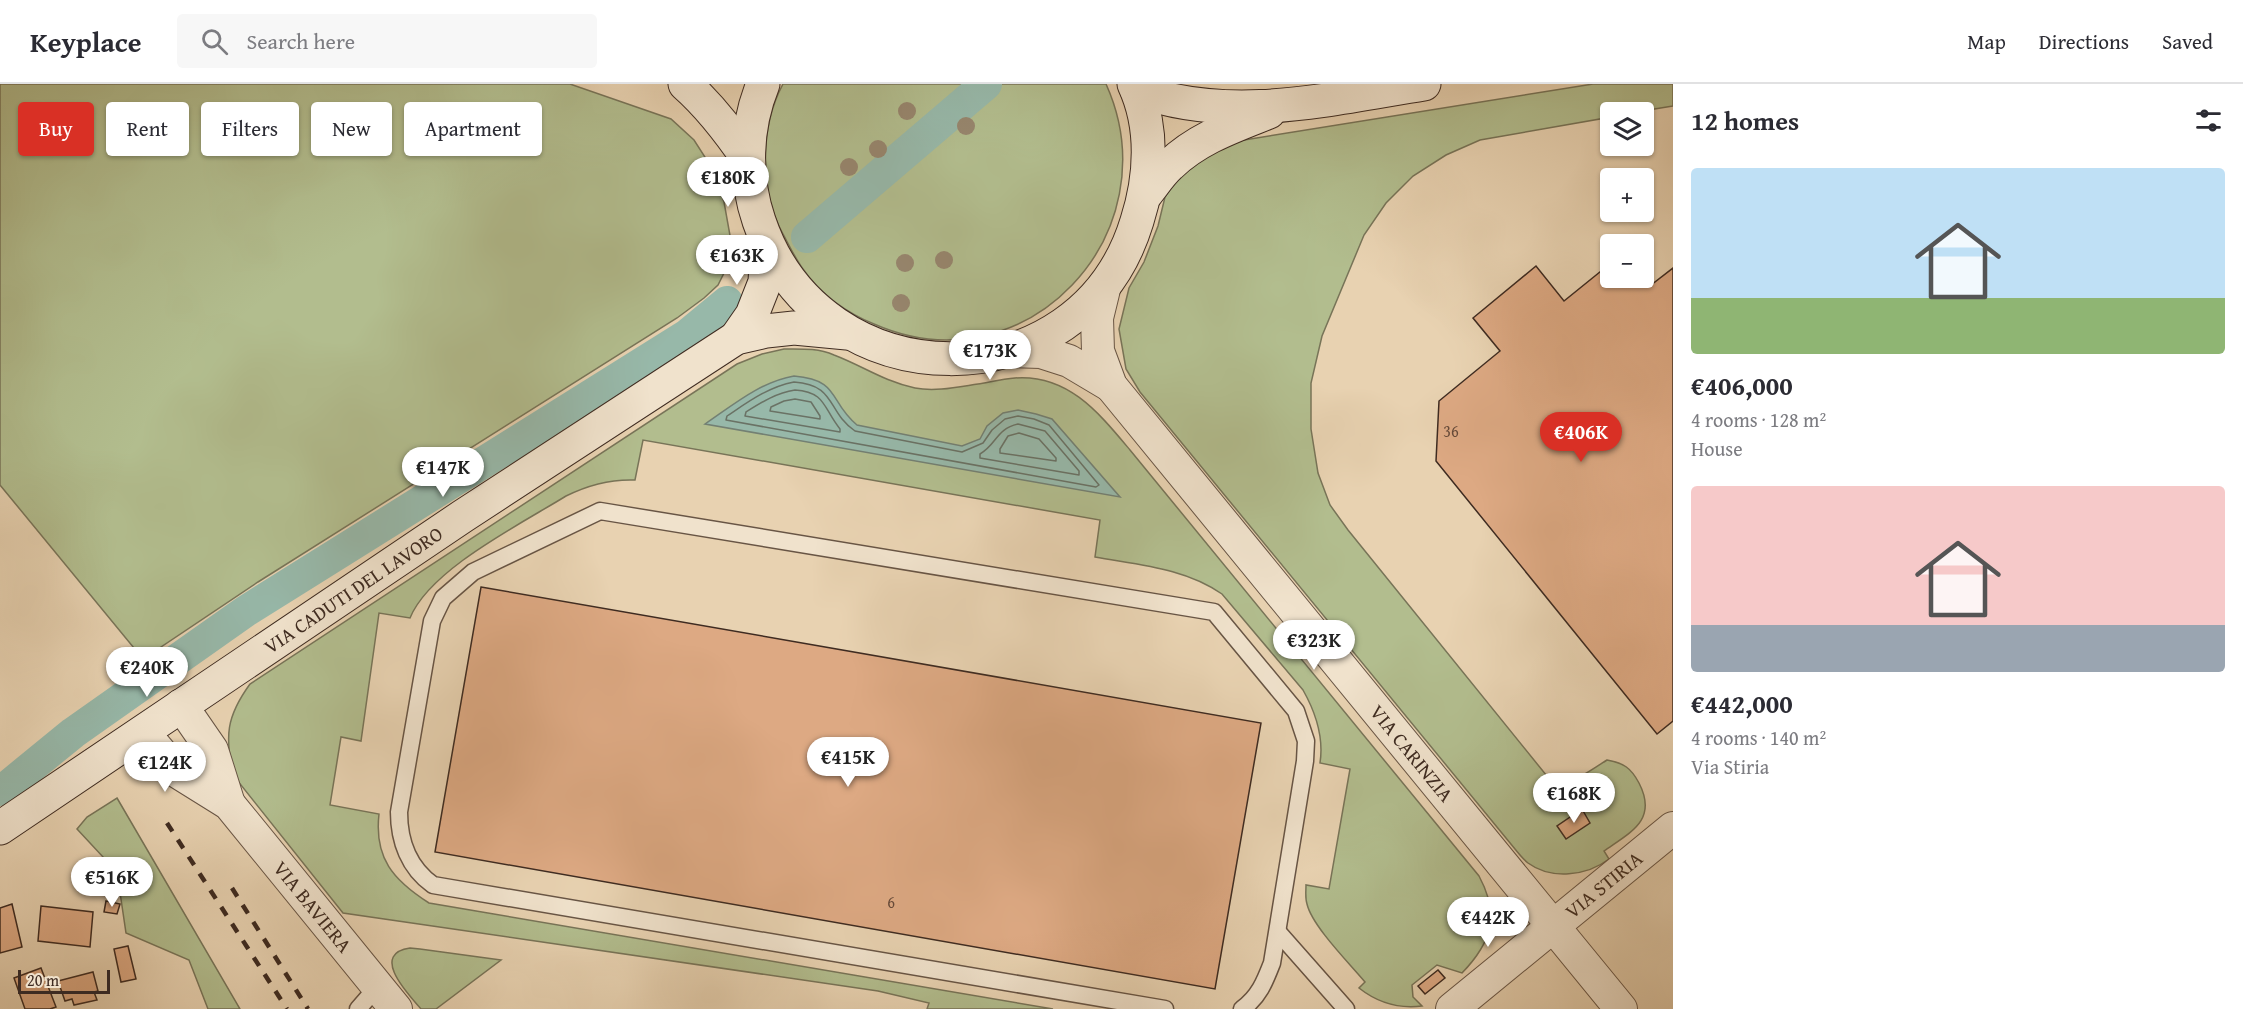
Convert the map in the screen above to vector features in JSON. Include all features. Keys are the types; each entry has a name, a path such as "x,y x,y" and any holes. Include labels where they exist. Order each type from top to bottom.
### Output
{"main road":[{"path":"685,84 723,123 748,159"},
{"path":"763,84 751,127 748,159 753,202 766,244 794,286 815,309 848,333 885,350 925,359 966,359 1006,351 1044,336 1077,314 1105,285 1131,242 1146,194 1148,147 1146,124 1135,87"},
{"path":"1135,87 1164,100 1186,103 1284,106 1424,84"},
{"path":"1146,194 1169,165 1193,146 1220,132 1284,106"},
{"name":"VIA CADUTI DEL LAVORO","path":"736,338 752,315 765,282 766,244"},
{"name":"VIA CADUTI DEL LAVORO","path":"0,828 463,516 736,338 766,331 794,328 848,333"}],"street":[{"name":"VIA CARINZIA","path":"1105,285 1097,318 1098,351 1111,386 1621,1009"},
{"name":"VIA CARINZIA","path":"1006,351 1041,352 1069,361 1111,386"},
{"name":"VIA BAVIERA","path":"181,705 212,750 229,804 377,1001"},
{"name":"VIA BAVIERA","path":"143,732 176,771 229,804"},
{"name":"VIA STIRIA","path":"1452,1009 1673,828"}],"lane":[{"path":"1165,1009 433,885 423,878 413,866 402,837 399,812 431,628 443,598 473,572 600,511 1214,612 1296,711 1306,741 1305,761 1272,963 1251,1003 1242,1009"},
{"path":"1278,932 1346,1009"}],"green space":[{"path":"0,84 570,84 671,119 694,140 712,168 724,202 731,241 727,267 718,285 704,298 677,318 258,582 143,659 0,485"},
{"path":"783,84 1106,84 1122,140 1119,194 1102,243 1072,285 1032,317 984,336 930,339 864,320 835,302 817,287 800,265 775,217 766,179 765,159 770,120"},
{"path":"1593,84 1673,84 1673,106 1654,109 1654,102 1600,102 1600,119 1480,140 1446,155 1413,176 1386,203 1364,235 1322,336 1311,383 1311,429 1318,473 1330,505 1555,786 1576,779 1607,760 1626,767 1639,783 1644,796 1643,816 1632,831 1604,851 1609,859 1600,865 1580,872 1558,874 1537,868 1520,855 1140,392 1126,369 1119,329 1129,288 1144,262 1158,226 1165,197 1177,179 1194,161 1238,141"},
{"path":"784,349 822,351 893,381 923,389 946,389 1015,378 1034,378 1067,389 1094,410 1130,450 1479,876 1486,890 1491,916 1486,939 1472,962 1462,973 1437,965 1412,985 1413,997 1422,1006 1405,1007 1389,1004 1373,998 1359,988 1365,982 1316,923 1306,902 1306,885 1329,889 1350,769 1320,763 1321,744 1318,725 1303,690 1222,594 1208,585 1193,578 1145,565 1095,557 1100,520 643,440 635,480 608,482 583,489 566,496 502,534 456,565 436,582 410,618 379,613 361,741 341,737 330,805 379,814 380,843 389,866 405,886 429,903 1053,1009 927,1009 929,1003 878,991 343,913 233,775 229,749 230,727 236,707 250,684 737,364 762,354"},
{"path":"117,798 240,1009 208,1009 189,960 126,933 117,872 77,829 87,817"},
{"path":"410,948 501,960 436,1009 421,1009 401,985 392,966 393,958 398,952"}],"water":[{"path":"794,376 809,378 827,387 857,425 962,446 980,439 987,426 1003,413 1018,410 1052,419 1120,497 705,424 758,389"}],"building":[{"path":"1536,266 1564,301 1600,272 1600,288 1654,288 1654,283 1673,268 1673,721 1657,734 1436,461 1439,401 1500,351 1473,318"},
{"path":"481,587 1261,723 1215,989 435,852"},
{"path":"1582,809 1590,823 1566,839 1557,826"},
{"path":"106,901 120,904 117,914 104,912"},
{"path":"12,904 22,947 0,953 0,908"},
{"path":"41,906 93,912 90,947 38,941"},
{"path":"128,946 136,979 121,982 114,949"},
{"path":"41,968 56,1007 25,1009 14,978"},
{"path":"1438,970 1445,978 1425,994 1418,986"},
{"path":"93,972 98,991 94,992 97,1000 74,1005 72,999 65,1001 58,981"}],"waterway":[{"path":"807,237 986,84"},
{"path":"0,790 73,733 246,611 687,335 727,302"}],"railway":[{"path":"167,823 287,1009"},
{"path":"232,888 308,1009"}]}
